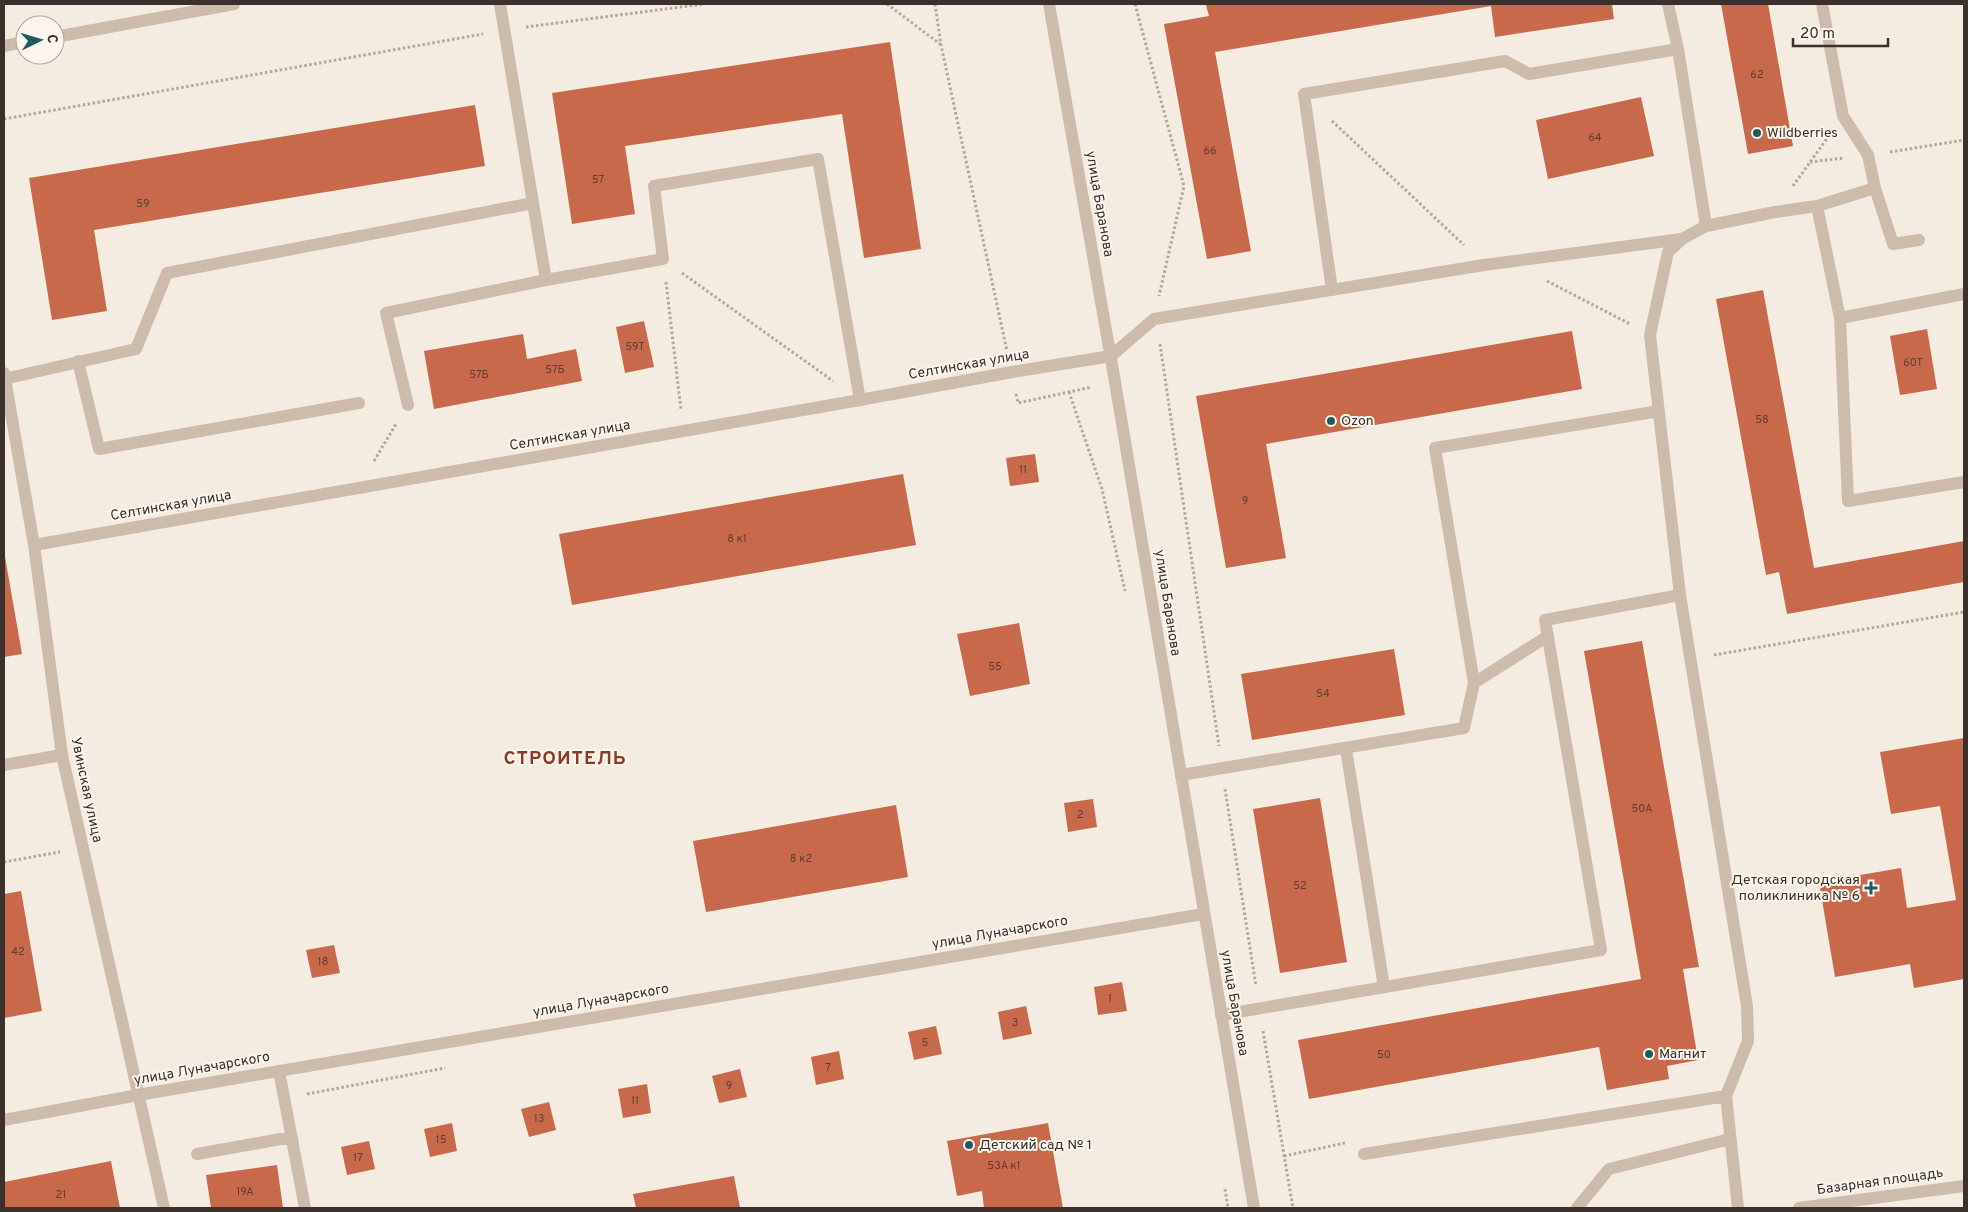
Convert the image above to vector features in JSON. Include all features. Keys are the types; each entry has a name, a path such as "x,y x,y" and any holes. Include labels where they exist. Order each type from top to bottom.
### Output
{"street":[{"path":"65,35 234,4"},
{"path":"500,4 546,280"},
{"name":"улица Баранова","path":"1049,4 1111,356 1254,1208"},
{"path":"1668,4 1678,49 1706,226"},
{"path":"1822,4 1843,116 1868,155 1875,188 1893,244 1919,240"},
{"path":"1332,290 1304,94 1505,61 1528,74 1678,49"},
{"path":"408,404 386,313 546,280 663,259 654,186 818,160 860,400"},
{"path":"1738,1208 1726,1096 1748,1042 1747,1006 1680,595 1650,335 1668,252 1682,239 1706,226 1775,212 1817,206 1875,188"},
{"path":"4,377 136,348 167,273 533,203"},
{"path":"1817,206 1840,318 1848,500 1964,482"},
{"path":"1111,356 1154,319 1484,265 1682,239"},
{"path":"1840,318 1964,294"},
{"name":"Селтинская улица","path":"34,545 1111,356"},
{"path":"78,361 99,449 359,403"},
{"name":"Увинская улица","path":"4,377 34,545 62,755 164,1208"},
{"path":"1181,775 1464,728 1474,683 1435,448 1659,411"},
{"path":"1221,1015 1601,950 1545,620 1680,595"},
{"path":"1474,683 1548,636"},
{"path":"1346,749 1384,988"},
{"path":"4,765 62,755"},
{"name":"улица Луначарского","path":"4,1120 138,1095 1204,914"},
{"path":"279,1071 305,1208"},
{"path":"1364,1154 1726,1096"},
{"path":"197,1154 292,1137"},
{"path":"1576,1208 1609,1169 1730,1139"},
{"name":"Базарная площадь","path":"1800,1208 1964,1186"}],"path":[{"path":"4,120 504,30 704,4"},
{"path":"888,4 942,45"},
{"path":"935,4 942,45 1012,372"},
{"path":"1135,4 1184,186 1154,319 1159,338 1222,768 1293,1208"},
{"path":"1304,94 1484,265"},
{"path":"1775,212 1843,116"},
{"path":"663,259 860,400"},
{"path":"663,259 683,431"},
{"path":"1544,279 1650,335"},
{"path":"359,488 408,404"},
{"path":"1690,659 1964,612"},
{"path":"4,862 83,848"},
{"path":"1284,1156 1360,1139 1364,1154"}],"building":[{"path":"1612,4 1614,19 1495,37 1491,6 1215,52 1251,251 1207,259 1164,24 1209,16 1206,5"},
{"path":"1721,4 1768,4 1793,146 1748,154"},
{"path":"890,42 921,249 864,258 842,114 625,146 635,214 572,224 552,93"},
{"path":"1641,97 1654,156 1548,179 1536,120"},
{"path":"475,105 485,166 94,230 107,311 52,320 29,178"},
{"path":"1763,290 1814,568 1964,541 1964,582 1787,614 1779,572 1766,575 1716,299"},
{"path":"644,321 654,367 625,373 616,327"},
{"path":"1927,329 1937,389 1900,395 1890,336"},
{"path":"1572,331 1582,389 1266,444 1286,558 1226,568 1196,396"},
{"path":"523,334 527,359 576,349 582,381 434,409 424,351"},
{"path":"1035,454 1039,482 1010,486 1006,458"},
{"path":"903,474 916,545 572,605 559,534"},
{"path":"4,551 22,654 4,657"},
{"path":"1019,623 1030,684 970,696 957,634"},
{"path":"1642,641 1699,967 1683,969 1698,1060 1667,1066 1669,1079 1607,1090 1599,1047 1309,1099 1298,1040 1641,979 1584,651"},
{"path":"1394,649 1405,715 1252,740 1241,674"},
{"path":"1964,738 1964,979 1914,988 1910,964 1835,977 1819,882 1901,868 1907,908 1956,900 1940,806 1891,814 1880,752"},
{"path":"1320,798 1347,962 1280,973 1253,809"},
{"path":"1093,799 1097,827 1068,832 1064,803"},
{"path":"896,805 908,877 706,912 693,841"},
{"path":"21,891 42,1011 4,1018 4,894"},
{"path":"334,945 340,973 312,978 306,950"},
{"path":"1122,982 1127,1011 1098,1015 1094,987"},
{"path":"1026,1006 1032,1034 1003,1040 998,1012"},
{"path":"936,1026 942,1054 914,1060 908,1032"},
{"path":"839,1051 844,1079 816,1085 811,1057"},
{"path":"740,1069 747,1097 719,1103 712,1076"},
{"path":"647,1084 651,1113 623,1118 618,1089"},
{"path":"549,1102 556,1130 529,1137 521,1109"},
{"path":"452,1123 457,1151 430,1157 424,1129"},
{"path":"1048,1123 1063,1208 984,1208 982,1191 957,1196 947,1141"},
{"path":"369,1141 375,1169 347,1175 341,1147"},
{"path":"111,1161 120,1208 4,1208 4,1182"},
{"path":"277,1165 283,1208 211,1208 206,1175"},
{"path":"734,1176 740,1208 636,1208 633,1194"}],"place":[{"name":"Wildberries","path":"1757,133"},
{"name":"Ozon","path":"1331,421"},
{"name":"Детская городская поликлиника № 6","path":"1871,888"},
{"name":"Магнит","path":"1649,1054"},
{"name":"Детский сад № 1","path":"969,1145"}],"district":[{"name":"СТРОИТЕЛЬ","path":"565,759"}]}
